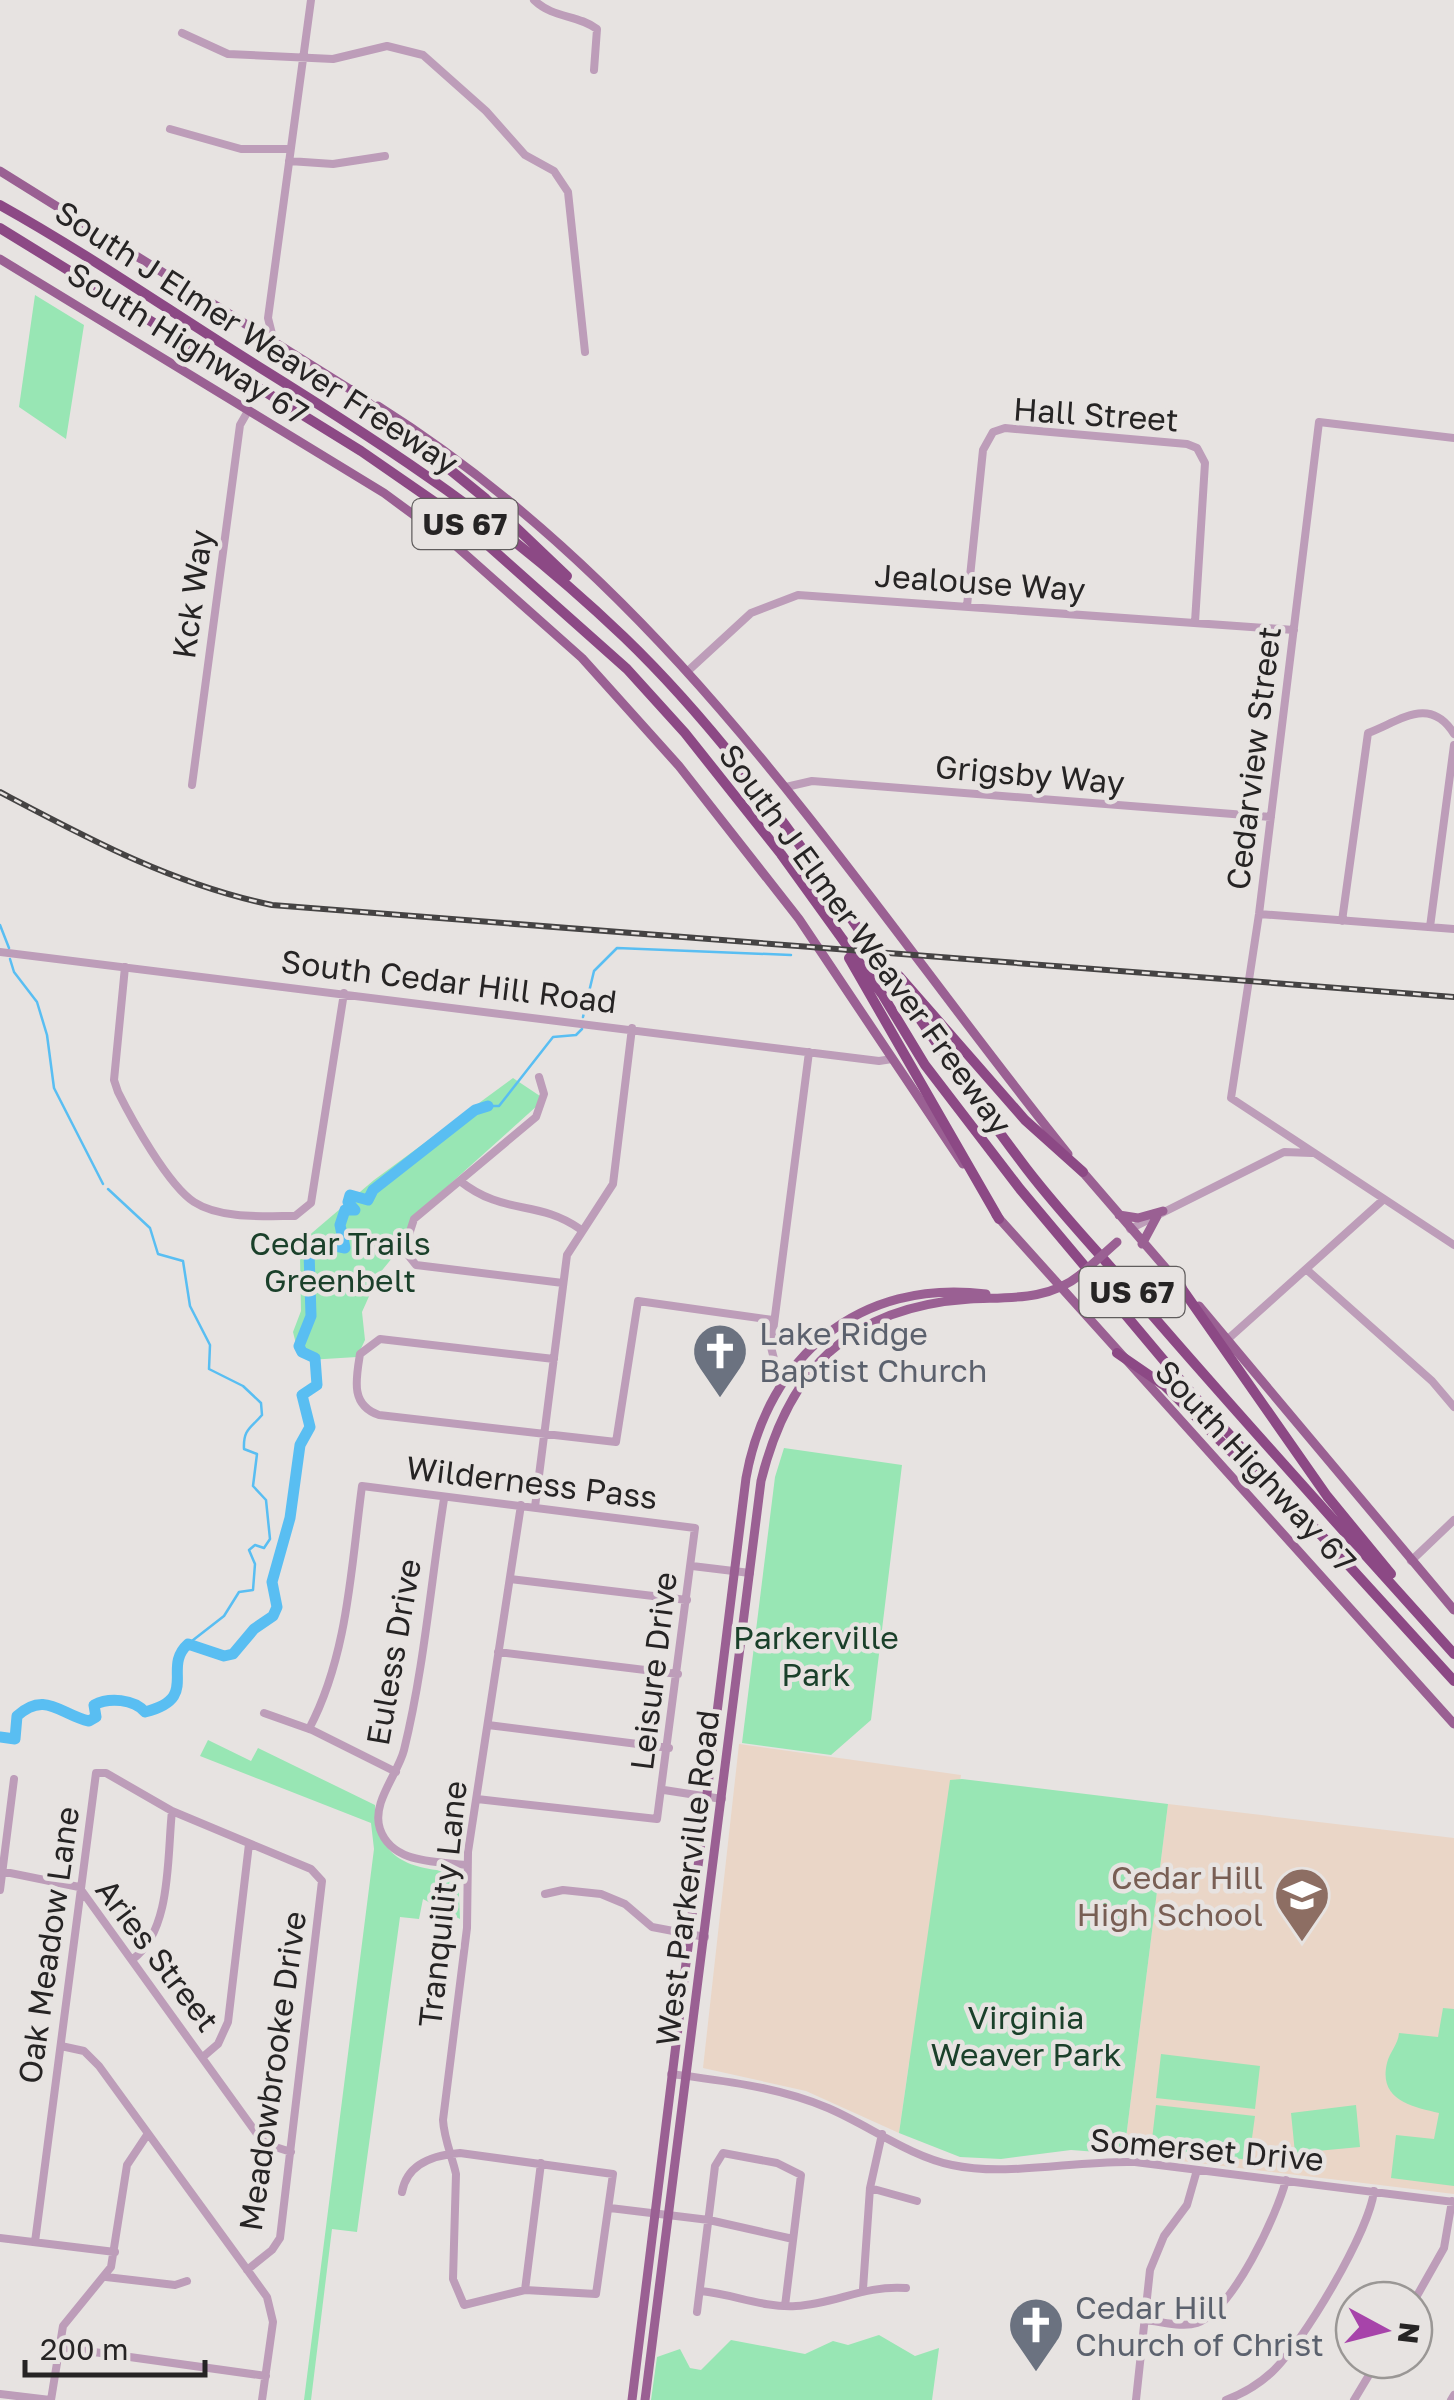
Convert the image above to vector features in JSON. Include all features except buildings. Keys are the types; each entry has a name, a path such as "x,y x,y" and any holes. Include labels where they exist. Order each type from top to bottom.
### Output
{"highway":[{"name":"South J Elmer Weaver Freeway","path":"0,205 368,432 489,519 570,586 711,730 886,966 951,1067 1024,1166 1204,1376 1454,1654"},
{"name":"South J Elmer Weaver Freeway","path":"0,228 361,451 511,562 658,700 836,930 985,1146 1188,1388 1452,1681"},
{"path":"352,390 501,512 568,577 570,586"},
{"path":"836,930 999,1219"},
{"path":"886,966 1024,1120 1083,1172"},
{"path":"1178,1283 1328,1496 1391,1573 1404,1597"},
{"path":"1117,1353 1166,1386 1268,1490 1337,1550"}],"main road":[{"name":"South Highway 67","path":"0,171 429,438 556,538 689,670 786,787 950,1005 1083,1172 1454,1610"},
{"name":"South Highway 67","path":"0,259 430,526 582,658 679,766 799,919 999,1219 1117,1353 1349,1602 1454,1724"},
{"path":"1119,1216 1138,1218 1164,1211"},
{"path":"1142,1244 1150,1224 1164,1211"},
{"path":"1003,1297 1058,1288 1080,1275 1130,1228"},
{"name":"West Parkerville Road","path":"632,2400 746,1478 762,1419 786,1376 824,1335 881,1304 933,1292 1003,1297"},
{"name":"West Parkerville Road","path":"645,2400 761,1481 778,1422 799,1385 844,1341 890,1315 945,1301 1003,1297"},
{"path":"746,1478 761,1481"},
{"path":"717,1710 717,1753 719,1762 726,1764"},
{"path":"700,1840 700,1886 710,1899"}],"street":[{"path":"274,343 268,318 311,0"},
{"path":"534,0 548,13 597,28 594,70"},
{"path":"182,33 228,54 333,59 387,46 424,55 486,111 525,155 562,179 568,192 568,228 585,352"},
{"path":"170,129 218,145 290,150"},
{"path":"289,160 333,164 385,156"},
{"path":"254,330 268,318"},
{"name":"Kck Way","path":"192,785 240,425 248,411"},
{"name":"Cedarview Street","path":"1286,1132 1230,1098 1259,914 1319,422 1454,438"},
{"name":"Hall Street","path":"967,606 982,450 993,432 1005,428 1197,448 1205,463 1195,622"},
{"name":"Jealouse Way","path":"689,670 751,613 785,598 812,594 1294,630"},
{"path":"1342,920 1368,733 1417,712 1437,715 1454,734"},
{"path":"1430,926 1454,745"},
{"name":"Grigsby Way","path":"786,787 812,781 1271,817"},
{"path":"1259,914 1454,929"},
{"name":"South Cedar Hill Road","path":"0,952 892,1059"},
{"path":"124,967 114,1080 122,1101 191,1201 227,1212 295,1216 311,1203 344,992"},
{"path":"535,1506 567,1255 580,1229 606,1201 613,1184 632,1028"},
{"path":"799,1385 772,1358 809,1052"},
{"path":"539,1077 544,1094 536,1117 414,1220 406,1236 408,1260 416,1265 563,1283"},
{"path":"1284,1152 1286,1132 1454,1245"},
{"path":"1130,1228 1284,1152 1321,1155"},
{"path":"460,1180 494,1204 553,1213 580,1229"},
{"path":"1228,1339 1384,1199"},
{"path":"1306,1269 1432,1381 1454,1407"},
{"path":"554,1359 388,1339 369,1344 360,1354 356,1383 360,1404 368,1412 616,1442 638,1301 774,1320"},
{"name":"Wilderness Pass","path":"308,1729 326,1697 341,1638 362,1486 694,1528"},
{"name":"Euless Drive","path":"444,1499 406,1742 378,1814 386,1841 403,1855 466,1865"},
{"name":"Tranquility Lane","path":"521,1505 466,1865 467,1928 442,2120 458,2217 453,2280 464,2305 525,2290"},
{"path":"1411,1560 1454,1520"},
{"name":"Leisure Drive","path":"476,1799 657,1819 664,1790 694,1528"},
{"path":"692,1566 750,1573"},
{"path":"510,1579 687,1600"},
{"path":"498,1652 678,1674"},
{"path":"264,1714 308,1729 396,1772"},
{"path":"488,1726 668,1748"},
{"name":"Meadowbrooke Drive","path":"96,1772 116,1776 172,1811 311,1868 322,1880 280,2238 272,2250 247,2270"},
{"name":"Oak Meadow Lane","path":"35,2242 96,1772"},
{"path":"0,1890 14,1779"},
{"path":"664,1790 722,1799"},
{"path":"133,1958 148,1948 158,1924 172,1811"},
{"path":"204,2056 218,2044 228,2022 249,1844"},
{"name":"Aries Street","path":"1,1872 80,1887 257,2134 266,2144 291,2152"},
{"path":"546,1894 564,1890 602,1894 625,1904 652,1927 705,1937"},
{"path":"61,2046 89,2055 247,2270 271,2311 262,2400"},
{"name":"Somerset Drive","path":"672,2074 758,2086 800,2098 937,2161 969,2168 1086,2160 1453,2202"},
{"path":"862,2289 870,2188 882,2134"},
{"path":"0,2394 50,2400 58,2347 70,2315 106,2277 115,2252 127,2165 147,2135"},
{"path":"402,2192 404,2178 412,2170 450,2153 541,2162 613,2174 596,2294 525,2290 541,2162"},
{"path":"697,2312 718,2155 757,2158 801,2175 785,2306"},
{"path":"1136,2400 1155,2251 1187,2205 1197,2170"},
{"path":"1144,2320 1190,2324 1220,2307 1273,2219 1286,2180"},
{"path":"870,2188 916,2201"},
{"path":"1226,2400 1238,2398 1262,2381 1291,2351 1367,2224 1374,2191"},
{"path":"1426,2280 1444,2248 1453,2202"},
{"path":"610,2208 708,2220 794,2239"},
{"path":"0,2238 115,2252"},
{"path":"106,2277 175,2285 187,2281"},
{"path":"701,2291 785,2306 830,2301 862,2289 906,2288"},
{"path":"58,2347 266,2376"}],"shaded area":[{"path":"739,1744 961,1775 920,2064 909,2063 899,2133 806,2091 703,2068"},
{"name":"Cedar Hill High School","path":"1168,1804 1454,1838 1454,2194 1124,2154"}],"green space":[{"path":"35,295 84,325 66,439 19,407"},
{"name":"Cedar Trails Greenbelt","path":"513,1078 540,1096 538,1105 411,1219 402,1246 379,1274 362,1312 365,1340 357,1357 308,1360 298,1352 293,1332 301,1311 300,1256 306,1238 374,1180"},
{"name":"Parkerville Park","path":"784,1448 902,1465 871,1720 831,1755 742,1743 775,1477"},
{"path":"208,1740 251,1761 258,1748 375,1805 383,1839 390,1850 411,1864 458,1873 460,1919 423,1899 419,1919 400,1917 357,2232 332,2229 311,2400 304,2400 374,1849 371,1823 200,1756"},
{"name":"Virginia Weaver Park","path":"950,1780 1168,1804 1124,2154 1071,2150 1001,2159 960,2157 899,2133"},
{"path":"1443,2008 1454,2009 1454,2186 1391,2178 1396,2135 1434,2139 1439,2113 1408,2104 1392,2093 1386,2076 1387,2063 1399,2033 1438,2037"},
{"path":"1161,2054 1260,2066 1255,2109 1156,2098"},
{"path":"1156,2105 1255,2116 1249,2160 1151,2148"},
{"path":"1356,2105 1360,2147 1295,2153 1291,2113"},
{"path":"879,2335 915,2356 939,2348 932,2400 651,2400 657,2357 680,2349 690,2368 701,2370 731,2340 805,2354 833,2341 848,2345"}],"waterway":[{"path":"0,925 9,948"},
{"path":"583,1017 594,971 617,948 791,955"},
{"path":"10,959 14,972 37,1002 47,1035 54,1088 103,1184"},
{"path":"488,1106 499,1106 553,1037 576,1035 582,1029"},
{"path":"0,1737 15,1739 17,1716 36,1705 53,1706 89,1721 96,1717 94,1705 107,1701 128,1702 145,1712 162,1706 176,1691 178,1663 188,1644 224,1656 233,1654 254,1629 273,1616 277,1607 272,1582 290,1518 300,1445 310,1427 302,1395 317,1385 315,1358 299,1346 311,1316 309,1251 316,1242 345,1248 340,1225 345,1210 355,1210 348,1202 350,1195 368,1200 373,1190 475,1110 488,1106"},
{"path":"108,1189 150,1228 158,1254 183,1261 190,1306 210,1345 209,1369 243,1386 261,1403 262,1415 246,1433 244,1449 257,1454 253,1486 266,1500 270,1539 264,1548 255,1545 249,1550 255,1564 253,1590 239,1592 224,1616 188,1644"}],"railway":[{"path":"0,792 165,872 272,905 1454,997"}],"place":[{"name":"Lake Ridge Baptist Church","path":"720,1400"},
{"name":"Cedar Hill High School","path":"1302,1944"},
{"name":"Cedar Hill Church of Christ","path":"1036,2374"}]}
